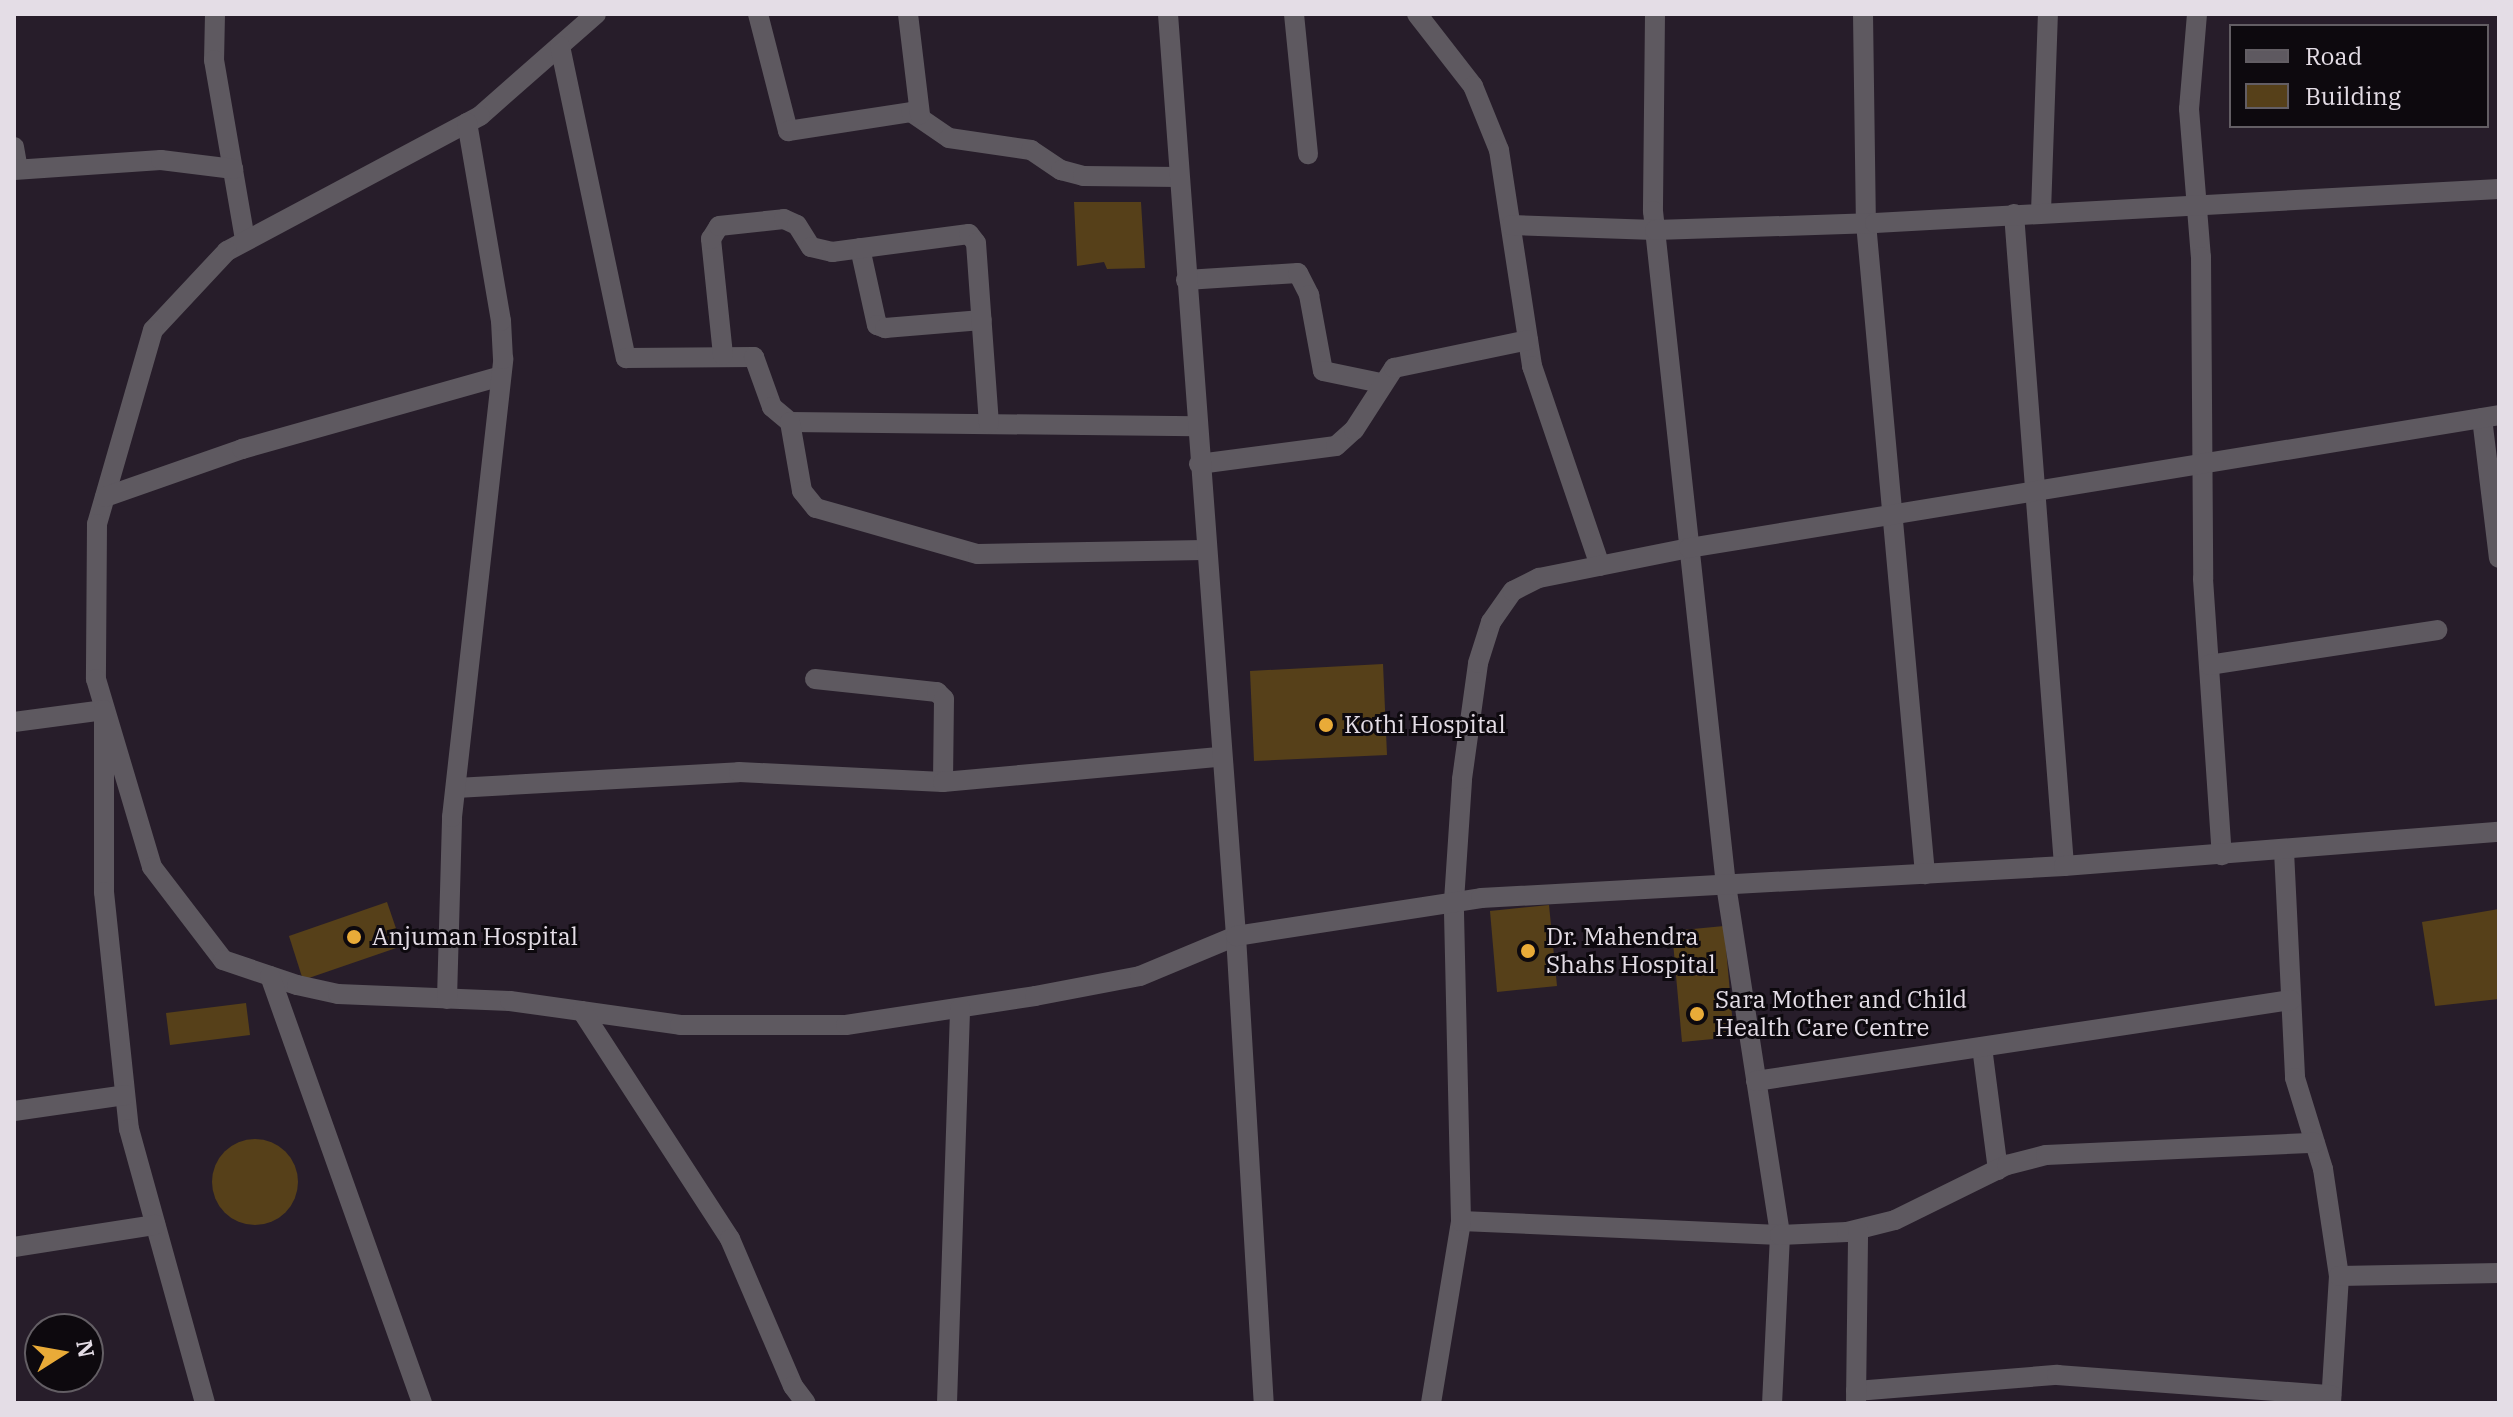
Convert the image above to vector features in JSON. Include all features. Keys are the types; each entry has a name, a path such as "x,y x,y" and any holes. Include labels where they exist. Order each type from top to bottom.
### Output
{"street":[{"path":"215,14 214,60 245,240"},
{"path":"596,14 467,123 227,251 153,330 97,524 96,679 152,867 223,960 338,994 447,999 582,1011 680,1025 846,1025 1140,976 1236,936 1454,901 2064,866 2499,832"},
{"path":"758,14 788,131 920,114"},
{"path":"908,14 920,114 949,138 1031,150 1061,170 1083,176 1179,177"},
{"path":"1168,14 1219,757 1236,936 1264,1403"},
{"path":"1294,14 1308,154"},
{"path":"1417,14 1473,86 1499,150 1528,340 1542,400 1600,566"},
{"path":"1655,14 1655,230 1726,885 1780,1235 1772,1403"},
{"path":"1863,14 1866,223 1890,516 1925,874"},
{"path":"2041,212 2048,14"},
{"path":"2197,14 2189,109 2198,205 2209,665 2222,855"},
{"path":"560,46 620,346 626,358 638,361 723,355 754,357 772,407 790,422 1196,426"},
{"path":"447,999 456,788 501,376 501,321 467,123"},
{"path":"14,147 16,169 161,160 233,169"},
{"path":"1511,225 1655,230 1866,223 2499,189"},
{"path":"2014,214 2033,494 2064,866"},
{"path":"723,355 714,230 784,219 797,225 811,247 860,248 974,237 989,424"},
{"path":"860,248 877,325 885,328 982,320"},
{"path":"1186,280 1298,273 1309,295 1323,371 1381,383"},
{"path":"1199,464 1336,446 1354,430 1381,383 1405,364 1528,340"},
{"path":"105,497 242,449 501,376"},
{"path":"1431,1403 1461,1221 1454,901 1462,779 1478,663 1491,622 1513,591 1539,578 1689,548 2202,467 2491,417 2499,558"},
{"path":"790,422 802,491 816,508 978,554 1204,550"},
{"path":"2209,665 2437,630"},
{"path":"815,679 937,692 944,699 943,782"},
{"path":"14,722 104,710"},
{"path":"104,710 104,892 129,1129 205,1403"},
{"path":"456,788 739,772 943,782 1219,757"},
{"path":"1858,1230 1856,1397 2057,1375 2331,1399 2339,1276 2315,1143 2295,1078 2284,851"},
{"path":"270,976 422,1403"},
{"path":"1756,1081 2291,1000"},
{"path":"947,1403 960,1008"},
{"path":"582,1011 730,1239 793,1386 806,1403"},
{"path":"1982,1047 1998,1170"},
{"path":"14,1111 125,1095"},
{"path":"1461,1221 1780,1235 1858,1230 1895,1220 1998,1170 2046,1155 2315,1143"},
{"path":"14,1247 155,1225"},
{"path":"2339,1276 2499,1273"}],"building":[{"path":"1074,202 1141,202 1145,268 1107,269 1104,262 1077,266"},
{"path":"1383,664 1387,755 1254,761 1250,671"},
{"path":"387,902 402,946 303,980 289,936"},
{"path":"1549,905 1557,986 1497,992 1490,911"},
{"path":"2499,909 2499,999 2435,1006 2422,922"},
{"path":"1724,926 1734,1037 1682,1042 1672,931"},
{"path":"246,1003 250,1035 170,1045 166,1013"},
{"path":"255,1139 272,1142 286,1151 295,1165 298,1182 295,1199 286,1213 272,1222 255,1225 238,1222 224,1213 215,1199 212,1182 215,1165 224,1151 238,1142"}],"place":[{"name":"Kothi Hospital","path":"1326,725"},
{"name":"Anjuman Hospital","path":"354,937"},
{"name":"Dr. Mahendra Shahs Hospital","path":"1528,951"},
{"name":"Sara Mother and Child Health Care Centre","path":"1697,1014"}]}
